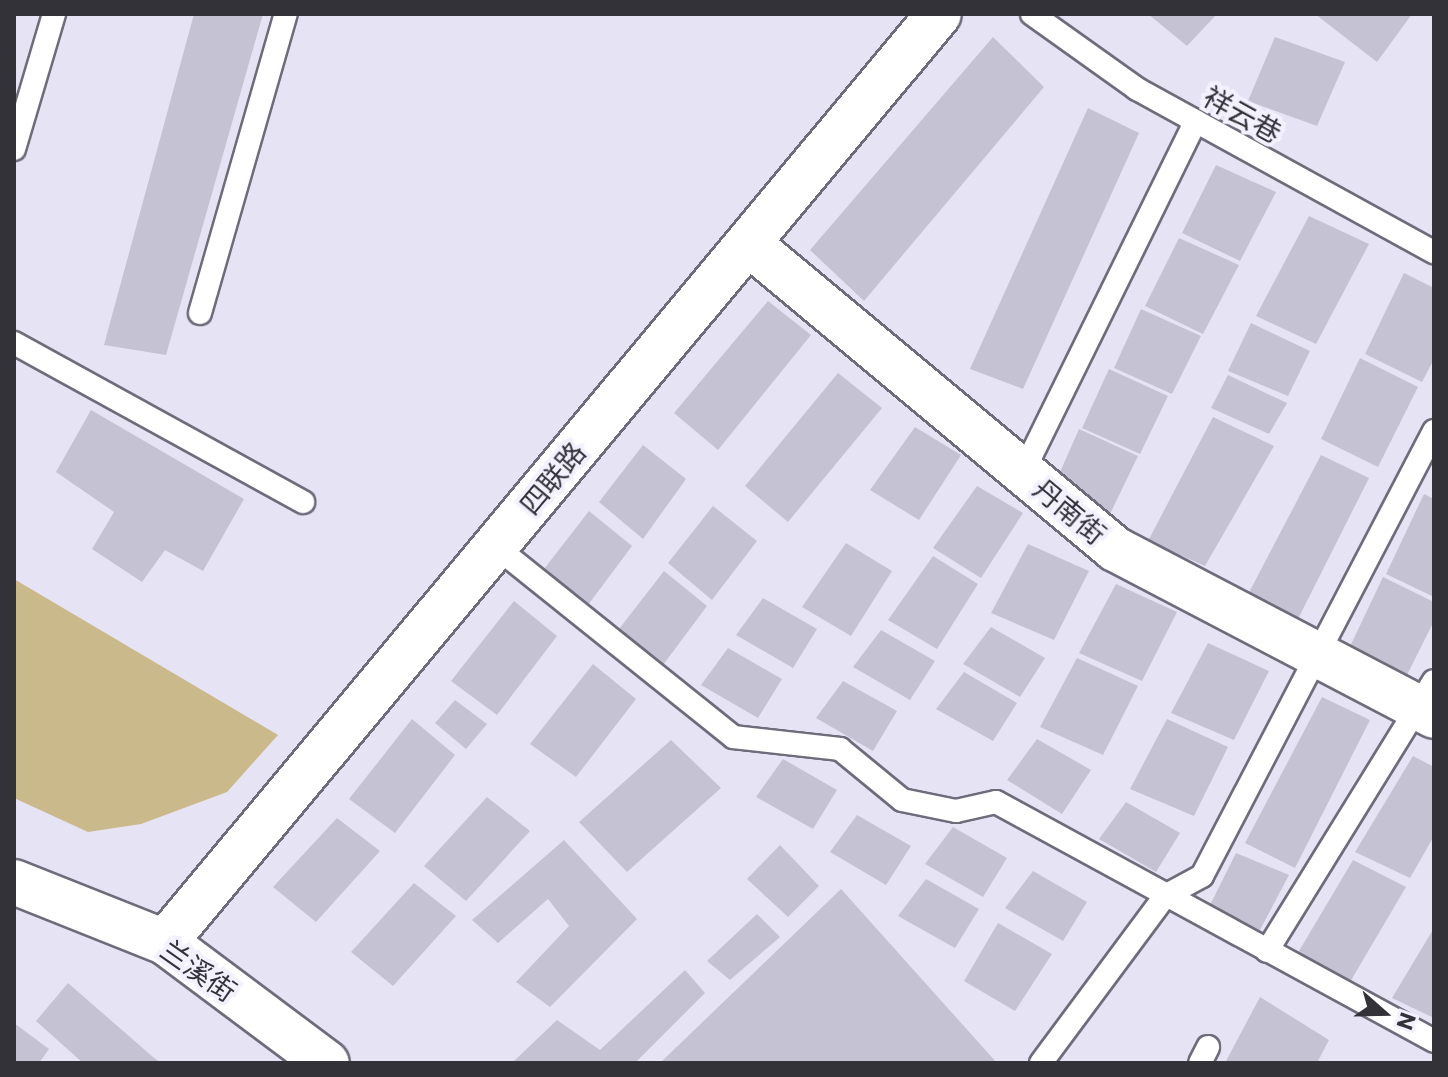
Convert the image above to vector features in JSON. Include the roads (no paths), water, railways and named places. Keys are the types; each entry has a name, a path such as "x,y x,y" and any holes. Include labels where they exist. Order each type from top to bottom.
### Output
{"street":[{"name":"四联路","path":"165,942 939,14"},
{"name":"丹南街","path":"748,243 1115,549 1319,656 1429,702"},
{"name":"兰溪街","path":"14,882 165,942 315,1059"}],"lane":[{"path":"14,149 54,14"},
{"path":"200,313 286,14"},
{"name":"祥云巷","path":"1032,14 1137,89 1434,252"},
{"path":"1023,472 1196,121"},
{"path":"14,343 303,502"},
{"path":"1041,1063 1165,896 1202,876 1434,431"},
{"path":"495,546 733,737 840,749 902,800 956,811 996,802 1434,1041"},
{"path":"1267,951 1429,702"}]}
